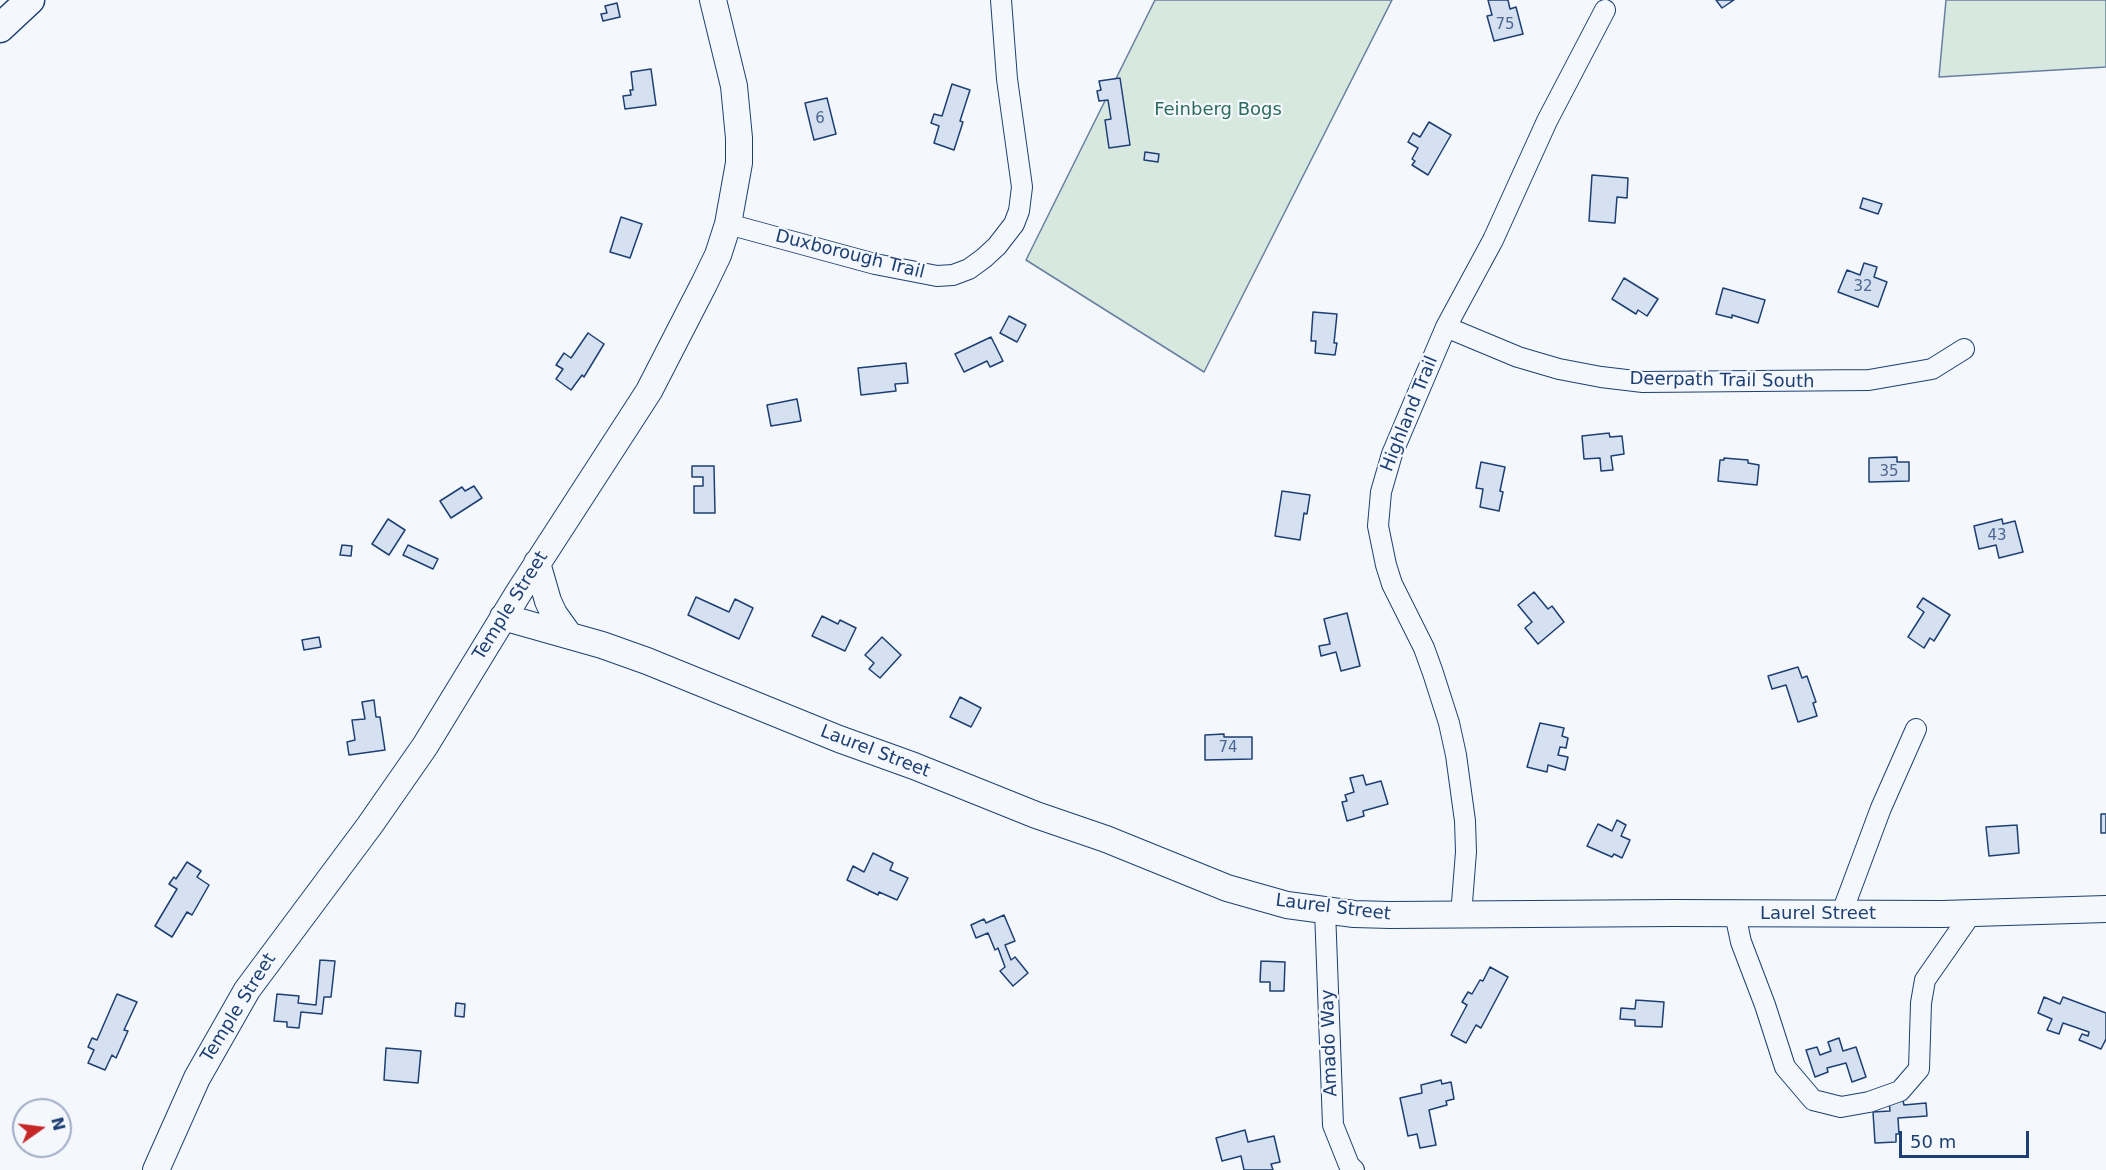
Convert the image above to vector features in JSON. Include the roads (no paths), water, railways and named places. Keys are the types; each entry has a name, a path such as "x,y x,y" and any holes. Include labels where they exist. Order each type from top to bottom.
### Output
{"highway":[{"path":"0,28 30,0"}],"main road":[{"name":"Temple Street","path":"156,1170 196,1078 247,990 407,773 537,563 654,382 718,255 728,224 739,163 738,112 729,58 713,0"},
{"path":"537,563 548,601 569,635"},
{"name":"Laurel Street","path":"503,617 569,635 647,661 839,739 914,766 1036,815 1106,839 1227,888 1287,905 1389,915 1971,914 2106,909"}],"street":[{"name":"Duxborough Trail","path":"728,224 875,264 937,276 953,275 969,269 984,258 997,246 1014,224 1019,211 1022,187 1007,80 1001,0"},
{"name":"Highland Trail","path":"1461,915 1466,852 1465,821 1456,755 1449,723 1433,673 1424,648 1392,584 1381,546 1378,526 1381,492 1392,454 1446,327 1493,240 1547,121 1605,10"},
{"name":"Deerpath Trail South","path":"1446,327 1510,354 1549,366 1601,377 1643,382 1869,380 1932,369 1964,348"},
{"path":"1841,915 1881,808 1916,729"},
{"name":"Amado Way","path":"1325,910 1334,1125 1349,1165 1354,1170"},
{"path":"1735,914 1741,942 1785,1067 1813,1100 1841,1107 1869,1102 1900,1092 1919,1069 1924,980 1971,914"}],"park label":[{"name":"Feinberg Bogs","path":"1218,110"}]}
